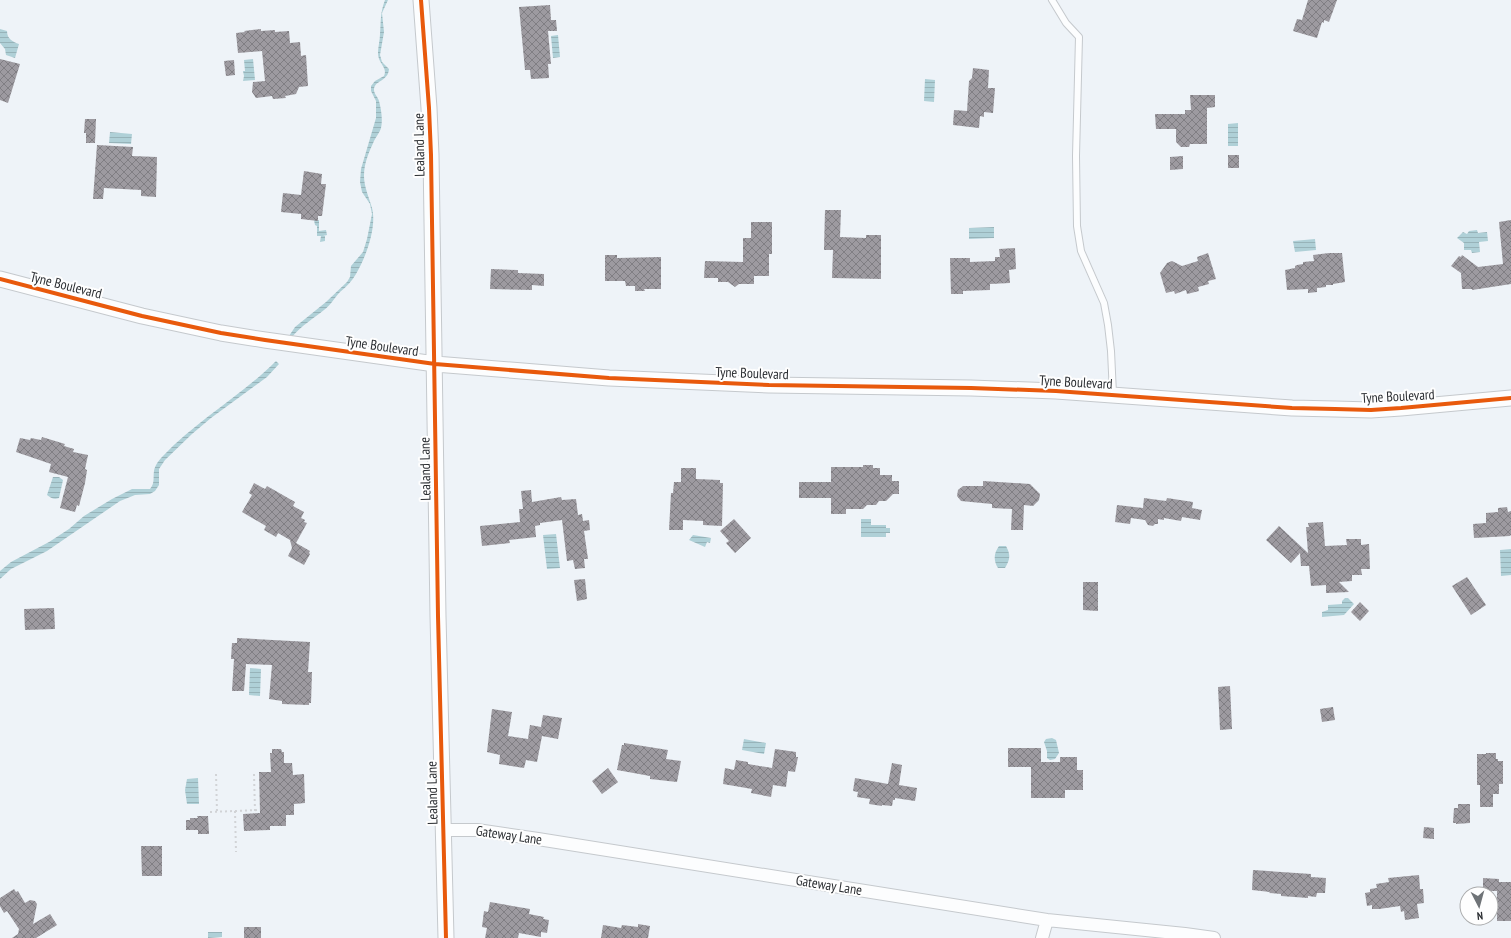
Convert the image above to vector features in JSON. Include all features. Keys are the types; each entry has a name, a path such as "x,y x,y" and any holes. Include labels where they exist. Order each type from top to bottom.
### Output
{"street":[{"name":"Lealand Lane","path":"421,0 429,108 435,364 438,616 446,938"},
{"name":"Tyne Boulevard","path":"0,279 142,316 221,333 435,364 632,379 805,385 971,388 1113,394 1292,408 1356,410 1401,408 1511,398"},
{"name":"Gateway Lane","path":"444,830 477,830 538,839 1047,920 1214,938"},
{"path":"1042,938 1047,920"}],"lane":[{"path":"1052,0 1066,23 1079,37 1076,156 1077,226 1081,250 1104,303 1111,351 1113,394"}],"path":[{"path":"216,774 217,812"},
{"path":"254,774 255,811"},
{"path":"210,812 259,810"},
{"path":"235,811 236,852"}],"water":[{"path":"385,0 388,0 382,13 384,32 380,55 382,62 389,69 384,79 376,84 374,90 380,107 382,125 369,153 364,171 365,184 372,208 373,216 370,242 360,267 351,281 326,308 292,337 289,336 295,327 326,302 347,282 350,277 351,266 363,252 367,239 372,214 370,204 362,192 360,182 361,169 376,118 376,101 371,91 371,86 375,81 384,76 385,73 385,70 378,57 378,53 381,13"},
{"path":"0,29 7,31 9,38 19,44 15,58 6,55 5,49 0,43"},
{"path":"558,35 560,57 553,58 551,36"},
{"path":"253,59 255,80 243,81 243,71 245,71 244,60"},
{"path":"925,79 935,80 934,102 924,101"},
{"path":"1238,123 1238,146 1228,146 1228,124"},
{"path":"110,132 132,134 131,144 109,143"},
{"path":"314,220 319,220 319,231 326,230 327,235 323,236 325,236 325,241 320,242 321,236 317,236 317,226 315,225"},
{"path":"994,227 994,238 969,239 969,228"},
{"path":"1477,230 1478,233 1487,232 1488,241 1479,242 1480,252 1472,253 1471,250 1464,250 1464,243 1457,238 1463,232 1467,234 1469,231"},
{"path":"1315,239 1316,250 1295,252 1293,241"},
{"path":"276,361 279,364 267,377 211,418 165,460 159,469 159,485 155,491 150,494 135,495 120,501 47,551 11,569 0,579 0,571 11,562 49,542 69,529 84,516 112,499 132,489 150,489 153,483 155,467 163,456 190,431 248,386"},
{"path":"53,477 59,477 63,480 59,498 57,499 47,495"},
{"path":"861,519 871,519 871,525 886,525 886,528 890,528 890,533 886,533 886,537 861,537"},
{"path":"556,534 560,568 547,569 543,535"},
{"path":"693,535 711,538 710,543 707,542 705,547 689,540"},
{"path":"999,546 1006,546 1009,552 1009,560 1005,568 998,568 995,562 995,554"},
{"path":"1511,549 1511,575 1501,576 1500,550"},
{"path":"1345,598 1348,598 1354,604 1344,615 1322,617 1322,612 1328,610 1328,605 1342,604 1342,601"},
{"path":"250,668 261,669 260,696 249,695"},
{"path":"1052,738 1056,740 1059,753 1055,759 1050,760 1047,758 1047,751 1044,742 1046,739"},
{"path":"744,739 766,743 764,754 742,750"},
{"path":"198,778 199,804 187,804 185,790 187,779"},
{"path":"208,932 222,932 222,937 208,938"}],"building":[{"path":"1308,0 1337,0 1329,22 1324,20 1324,23 1322,22 1317,38 1293,31 1297,19 1302,20"},
{"path":"550,5 551,20 556,20 557,31 548,31 551,64 548,64 549,78 531,79 530,70 525,70 519,7"},
{"path":"261,29 261,31 275,30 275,32 289,31 290,43 300,42 301,56 306,55 308,86 299,87 296,94 285,96 286,98 273,99 272,96 256,98 252,92 253,82 265,81 262,51 238,53 236,33"},
{"path":"0,59 20,64 8,103 0,100"},
{"path":"234,60 235,75 226,76 224,61"},
{"path":"973,68 989,70 988,88 995,88 993,113 984,112 984,117 980,116 979,128 953,125 954,110 967,111 969,81 972,78"},
{"path":"1190,95 1215,95 1215,107 1207,108 1207,144 1190,144 1189,147 1181,147 1176,142 1176,129 1156,129 1155,114 1185,114 1185,110 1191,110"},
{"path":"85,119 96,119 95,143 86,143 86,133 84,133"},
{"path":"97,145 133,147 132,156 157,157 156,197 141,196 141,190 104,188 103,199 93,199"},
{"path":"1228,155 1239,155 1239,168 1228,168"},
{"path":"1183,156 1183,169 1170,170 1170,157"},
{"path":"304,171 322,174 321,184 326,184 322,216 318,216 318,221 301,219 301,214 281,212 283,193 301,195"},
{"path":"825,210 841,210 840,237 866,238 866,235 881,235 881,279 832,278 833,250 824,250"},
{"path":"1511,220 1511,284 1472,290 1462,289 1461,273 1451,266 1459,256 1461,257 1462,255 1478,267 1503,264 1499,222"},
{"path":"751,222 772,222 772,254 769,254 769,276 754,276 754,284 739,284 735,287 728,282 718,282 718,278 704,278 705,261 743,262 743,238 751,238"},
{"path":"1015,248 1016,269 1009,270 1010,283 990,284 990,290 963,291 963,294 951,294 950,258 970,258 970,262 995,261 995,257 1000,257 999,249"},
{"path":"1208,253 1216,279 1208,281 1209,284 1198,287 1199,291 1187,294 1186,290 1175,294 1174,291 1166,293 1160,273 1167,263 1172,261 1182,266 1198,261 1197,257"},
{"path":"1342,253 1345,282 1317,288 1317,292 1308,293 1308,289 1287,290 1285,270 1295,268 1297,265 1303,264 1303,262 1314,261 1313,255"},
{"path":"605,255 617,255 617,258 661,257 661,289 644,289 645,291 635,291 635,286 626,286 625,281 605,281"},
{"path":"491,269 518,270 518,273 544,274 544,286 532,285 532,290 490,289"},
{"path":"42,437 65,444 64,446 74,449 73,452 88,455 85,469 87,470 85,483 79,506 77,505 75,512 60,508 68,477 49,472 51,464 16,452 20,438 41,440"},
{"path":"863,465 873,465 873,468 880,468 880,475 892,475 892,481 899,481 899,494 893,494 886,501 879,501 876,505 867,505 863,509 846,509 846,514 831,514 831,498 799,498 799,482 831,482 831,467 863,467"},
{"path":"681,468 696,468 696,479 720,480 720,483 723,483 722,526 703,525 703,521 683,520 683,530 669,530 671,493 673,493 674,482 681,482"},
{"path":"983,481 1030,484 1040,494 1039,500 1033,506 1024,505 1023,530 1011,530 1012,509 992,508 992,504 961,501 957,496 958,490 963,486 983,486"},
{"path":"254,483 265,489 267,486 295,502 293,506 304,512 301,518 307,523 296,543 310,551 304,565 288,556 292,548 290,540 278,533 276,537 264,530 266,526 242,512 252,495 249,493"},
{"path":"531,490 532,502 561,497 562,500 576,499 578,515 582,514 583,521 589,520 590,530 584,531 588,559 584,559 585,568 575,569 573,560 567,561 562,520 540,523 540,525 535,526 536,537 509,540 510,543 482,546 480,526 520,522 519,509 523,509 521,491"},
{"path":"1144,498 1166,501 1167,498 1193,502 1192,508 1202,510 1200,520 1182,517 1181,521 1164,518 1164,520 1158,519 1158,524 1153,526 1148,525 1145,520 1131,518 1130,524 1115,522 1117,505 1143,508"},
{"path":"1507,507 1508,512 1511,511 1510,536 1474,538 1473,524 1486,523 1486,513 1498,512 1498,508"},
{"path":"734,519 751,538 735,553 726,543 729,541 720,531"},
{"path":"1323,522 1325,546 1347,545 1346,539 1361,539 1361,545 1369,544 1370,569 1361,569 1362,575 1352,575 1352,581 1339,582 1349,592 1326,593 1326,585 1311,586 1309,566 1301,566 1300,553 1291,563 1266,540 1279,526 1308,553 1306,527 1309,527 1308,523"},
{"path":"1467,577 1486,605 1471,615 1452,586"},
{"path":"585,579 587,599 577,601 574,580"},
{"path":"1083,582 1098,582 1098,611 1083,610"},
{"path":"1360,602 1369,611 1360,621 1351,612"},
{"path":"54,608 55,629 25,630 24,609"},
{"path":"237,638 310,642 308,672 312,672 311,703 309,703 309,705 282,704 282,701 269,699 272,665 246,664 244,691 232,691 234,659 231,659 232,643 237,643"},
{"path":"1230,686 1232,729 1220,730 1218,687"},
{"path":"1333,707 1335,720 1322,722 1320,709"},
{"path":"492,709 512,712 508,736 528,739 530,725 541,727 543,715 562,718 558,739 542,736 537,762 526,760 524,768 499,764 500,755 487,752"},
{"path":"624,743 668,750 666,759 681,761 677,782 650,779 650,776 617,770 622,745 624,745"},
{"path":"1008,748 1041,748 1041,762 1060,762 1060,757 1077,757 1077,770 1083,770 1083,790 1065,790 1065,798 1031,798 1031,767 1008,767"},
{"path":"272,749 281,749 282,752 284,752 284,763 292,763 293,775 304,774 305,803 294,804 294,815 286,815 286,826 270,826 270,830 244,831 243,814 260,813 259,772 271,772 270,753 272,753"},
{"path":"775,749 796,752 796,757 798,757 795,772 788,771 786,787 773,785 771,797 751,793 752,789 723,784 725,768 734,770 736,760 748,762 748,764 772,768"},
{"path":"1496,753 1496,759 1498,759 1498,761 1503,761 1503,784 1499,784 1499,794 1493,794 1493,807 1480,807 1480,785 1477,785 1477,754"},
{"path":"892,763 902,765 899,785 917,788 915,801 895,798 892,806 882,806 869,804 870,799 857,797 858,792 853,791 855,778 888,784"},
{"path":"608,768 618,782 602,794 592,781"},
{"path":"1458,804 1470,804 1470,823 1453,823 1454,808 1458,808"},
{"path":"197,816 208,816 209,834 198,834 198,830 186,830 186,820 190,820 190,818 198,818"},
{"path":"1424,827 1434,828 1434,839 1423,838"},
{"path":"141,846 162,846 162,876 142,876"},
{"path":"1253,870 1311,874 1311,877 1326,878 1325,893 1317,893 1316,897 1308,896 1308,898 1281,896 1281,894 1252,890"},
{"path":"1419,875 1420,889 1423,889 1424,903 1417,904 1419,918 1405,920 1404,911 1401,912 1400,906 1372,909 1372,905 1367,906 1365,893 1370,892 1370,889 1377,888 1376,884 1389,882 1388,878"},
{"path":"1483,878 1499,879 1499,882 1511,882 1511,921 1499,921 1499,886 1483,886"},
{"path":"14,889 16,892 18,891 25,903 30,900 35,901 37,904 33,924 50,914 57,925 36,938 12,938 18,934 19,929 7,911 4,913 0,906 0,898"},
{"path":"490,902 530,909 529,914 544,917 543,919 549,920 547,933 541,932 541,937 519,933 518,938 485,938 487,928 482,927 484,911 488,912"},
{"path":"638,924 650,926 648,938 601,938 603,925 621,928 622,925 638,927"},
{"path":"244,927 261,927 261,938 244,938"}],"cycle path":[{"path":"421,0 431,155 438,616 446,938"},
{"path":"0,279 142,316 221,333 435,364 609,378 769,385 971,388 1056,391 1292,408 1371,410 1511,398"}]}
